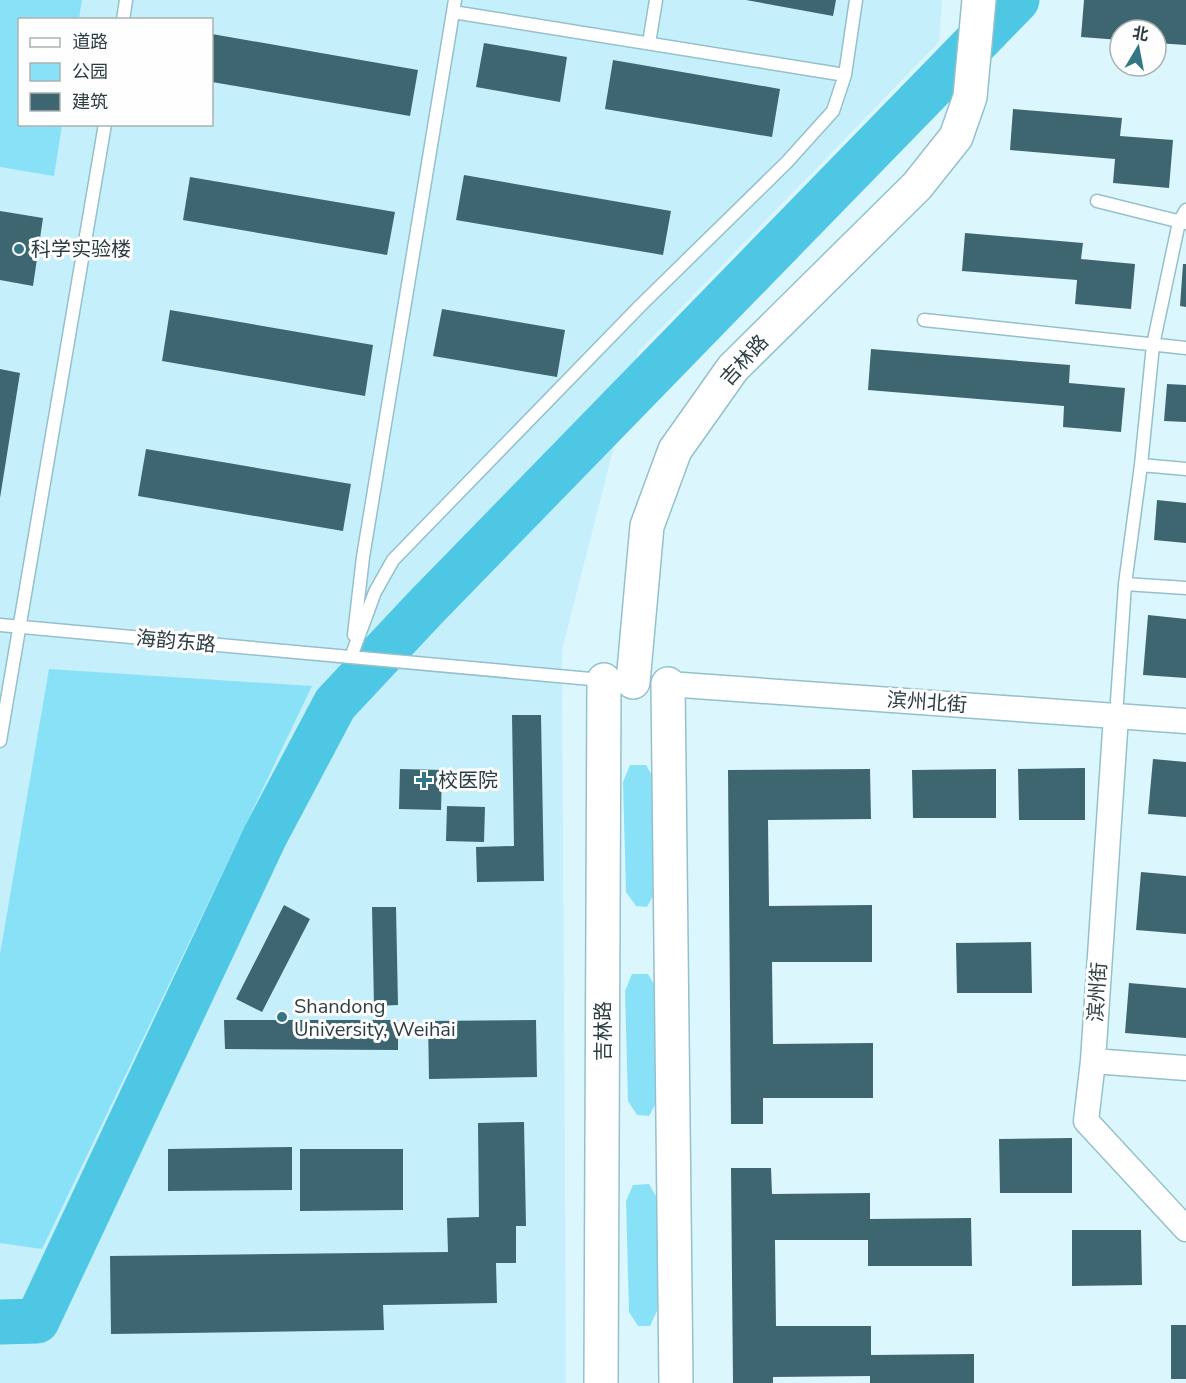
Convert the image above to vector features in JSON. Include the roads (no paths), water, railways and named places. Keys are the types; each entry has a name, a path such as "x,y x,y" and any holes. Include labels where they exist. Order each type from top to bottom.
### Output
{"main road":[{"name":"吉林路","path":"601,1383 635,682 647,526 675,450 733,368 917,186 956,137 970,97 979,1"},
{"name":"吉林路","path":"635,682 676,1383"}],"street":[{"name":"滨州北街","path":"635,682 1186,721"},
{"name":"滨州街","path":"1116,716 1093,1061 1086,1121 1186,1229"},
{"path":"1093,1061 1186,1068"}],"lane":[{"path":"123,18 126,0"},
{"path":"649,43 656,0"},
{"path":"351,657 375,592 393,560 833,111 844,75 856,0"},
{"path":"351,657 363,557 454,6 649,43 844,75"},
{"path":"0,741 105,126"},
{"path":"1097,201 1182,223"},
{"path":"1116,716 1125,584 1141,465 1153,345 1186,210"},
{"path":"924,320 1186,348"},
{"path":"1141,465 1186,469"},
{"path":"1125,584 1186,588"},
{"name":"海韵东路","path":"0,625 635,682"}],"waterway":[{"path":"0,1322 37,1321 265,836 335,704 425,608 1017,0"}],"place":[{"name":"科学实验楼","path":"19,249"},
{"name":"校医院","path":"424,780"},
{"name":"Shandong University, Weihai","path":"282,1017"}]}
